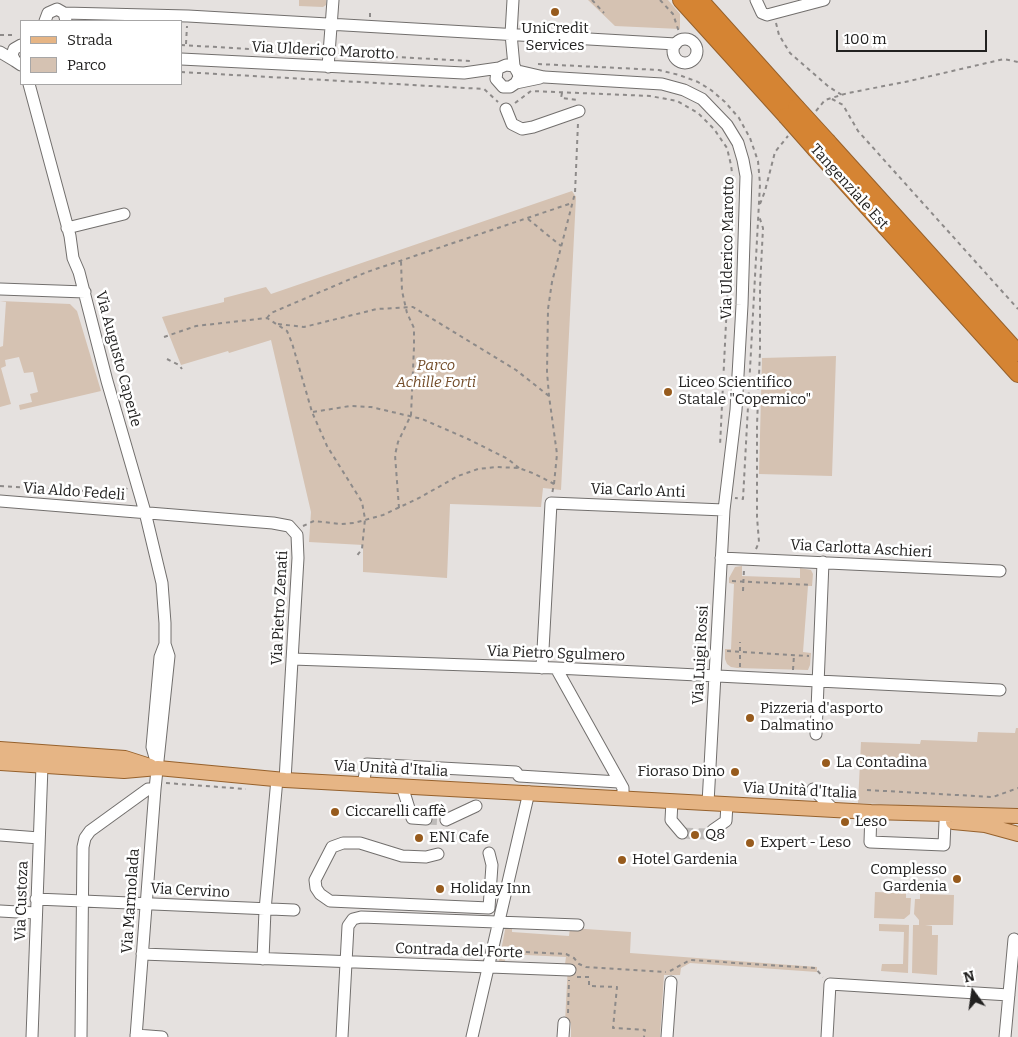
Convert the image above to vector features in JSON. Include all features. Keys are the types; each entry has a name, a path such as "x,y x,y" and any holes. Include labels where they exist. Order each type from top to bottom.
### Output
{"highway":[{"name":"Tangenziale Est","path":"681,0 791,112 1018,353"},
{"name":"Tangenziale Est","path":"700,0 791,112"},
{"name":"Tangenziale Est","path":"822,146 1018,374"}],"main road":[{"name":"Via Unità d'Italia","path":"0,749 125,758 158,768"},
{"name":"Via Unità d'Italia","path":"0,763 124,771 158,768 362,784 871,812 1018,816"},
{"name":"Via Unità d'Italia","path":"916,814 945,822 985,825 1018,834"}],"street":[{"path":"328,67 334,0"},
{"path":"513,0 509,67 519,77 516,83"},
{"path":"756,0 762,13 767,15 824,0"},
{"path":"45,20 50,11 57,9 65,17 188,16 678,42"},
{"path":"0,47 19,46"},
{"path":"19,46 13,52 19,65"},
{"path":"0,52 19,65"},
{"name":"Via Ulderico Marotto","path":"182,59 464,73 509,67 544,77 662,84 684,90 702,99 716,111 738,144 746,176 742,305 736,410 724,504"},
{"path":"509,67 496,75 498,82 507,88 516,83 544,77"},
{"name":"Via Ulderico Marotto","path":"464,73 498,82"},
{"name":"Via Augusto Caperle","path":"29,85 67,228 72,258 79,272 85,292 107,380 145,512 162,583 165,644 169,656 158,768"},
{"path":"506,105 512,124 522,129 579,111"},
{"path":"67,228 124,214"},
{"path":"0,288 85,292"},
{"name":"Via Aldo Fedeli","path":"0,501 145,512"},
{"path":"542,668 551,503"},
{"name":"Via Carlo Anti","path":"551,503 724,504"},
{"name":"Via Luigi Rossi","path":"708,803 724,504"},
{"name":"Via Pietro Zenati","path":"145,512 281,523 289,526 294,531 298,541 298,558 292,659 281,779"},
{"name":"Via Carlotta Aschieri","path":"721,558 1000,571"},
{"path":"816,734 823,562"},
{"name":"Via Augusto Caperle","path":"158,768 152,747 160,657 165,644"},
{"name":"Via Pietro Sgulmero","path":"292,659 556,668 1000,690"},
{"path":"556,668 620,782 623,788 623,798"},
{"path":"362,784 367,764 516,772 519,776 620,782"},
{"name":"Via Custoza","path":"32,1037 42,766"},
{"name":"Via Marmolada","path":"136,1036 145,903 159,786 158,768"},
{"path":"443,788 444,768"},
{"path":"262,959 265,910 281,779"},
{"path":"82,1037 83,846 85,838 90,831 148,789 159,786"},
{"path":"402,786 412,818 426,818"},
{"path":"813,789 833,809"},
{"path":"446,820 476,809 477,790"},
{"path":"472,1037 529,792"},
{"path":"672,801 671,820 682,833"},
{"path":"713,830 726,821 727,804"},
{"path":"871,812 870,842 944,845 945,822"},
{"path":"0,835 39,838"},
{"path":"438,854 426,857 402,856 360,843 343,843 332,847 315,880 316,888 320,894 330,901 489,908 492,865 489,854"},
{"name":"Via Cervino","path":"36,899 294,910"},
{"path":"0,911 36,913"},
{"name":"Contrada del Forte","path":"346,962 348,926 353,919 361,917 499,921"},
{"path":"499,921 578,925"},
{"path":"1005,1037 1014,939"},
{"name":"Contrada del Forte","path":"142,954 488,967 570,973"},
{"path":"342,1037 346,962"},
{"path":"667,1037 671,982"},
{"path":"827,1037 830,984 1009,995"},
{"path":"563,1037 564,1023"},
{"path":"136,1036 162,1037"}],"path":[{"path":"592,0 604,13"},
{"path":"660,0 673,14 678,42"},
{"path":"773,13 779,35 790,53 829,87 842,95"},
{"path":"186,45 188,16"},
{"path":"0,34 20,35"},
{"path":"182,45 474,61"},
{"path":"814,112 825,100 873,87 906,82 1004,59 1018,62"},
{"path":"509,67 660,70 679,75 698,82 725,102 739,118 750,138 758,161 760,184 743,499 724,504"},
{"path":"182,72 484,89 497,102 506,105 515,103 531,91 650,96 676,101 698,113 714,129 726,148 733,180 720,450"},
{"path":"551,503 557,454 547,372 548,310 552,282 575,193 580,104 577,100 561,98 562,92"},
{"path":"832,99 843,105 858,131 1018,309"},
{"path":"759,207 775,152 792,132"},
{"path":"164,337 196,326 267,318 271,314 368,272 572,203"},
{"path":"743,591 745,551 755,550 759,542 757,517 757,424 763,228 758,215"},
{"path":"527,218 561,246"},
{"path":"399,508 395,455 398,442 410,416 414,370 414,328 405,306 402,291 401,261"},
{"path":"276,324 304,327 377,309 413,307 516,370 549,396"},
{"path":"267,318 287,331 312,412 327,446 362,502 364,520 362,549 356,557"},
{"path":"168,359 179,365 182,369"},
{"path":"312,412 350,406 371,407 422,419 508,459 519,468"},
{"path":"294,531 314,521 341,524 384,515 464,473 478,469 497,467 519,468 554,484"},
{"path":"0,486 120,493 124,492 127,486"},
{"path":"720,581 822,585"},
{"path":"739,677 740,642"},
{"path":"716,651 819,656"},
{"path":"793,680 794,655"},
{"path":"159,786 247,789"},
{"path":"867,790 993,797 1018,788"},
{"path":"492,950 566,954 586,967 665,972 674,970 690,960 815,968 830,984"},
{"path":"564,1023 567,1023 570,973 589,977 589,986 617,988 613,1028 644,1030 644,1037"}],"green space":[{"path":"299,0 326,0 326,5 323,7 299,6"},
{"path":"588,0 668,0 680,14 680,29 615,26"},
{"name":"Parco Achille Forti","path":"572,191 576,197 561,490 543,488 541,507 450,504 447,578 363,572 363,545 309,542 311,512 271,340 181,365 162,317 224,302 224,298 266,287 271,294"},
{"path":"0,301 70,304 77,311 101,391 20,410 19,405 32,402 30,394 38,392 33,372 24,373 19,357 5,360 6,366 1,368 11,404 0,407 0,347 3,346 6,302"},
{"path":"836,356 832,476 759,474 762,358"},
{"path":"742,566 742,576 800,578 800,568 811,570 813,574 812,586 808,586 803,652 811,653 808,670 737,668 727,664 725,649 731,649 734,584 729,583 729,578 735,567"},
{"path":"1016,728 1018,728 1018,811 858,803 861,742 920,744 921,740 977,742 978,732 1015,733"},
{"path":"875,892 906,893 906,898 911,898 910,914 904,919 874,918"},
{"path":"920,894 954,895 953,925 925,925 932,926 932,935 938,935 937,975 912,973 913,925 919,925 919,920 914,914 915,899 920,899"},
{"path":"879,924 909,925 908,973 881,971 882,964 903,964 904,932 879,931"},
{"path":"506,925 512,925 512,932 569,936 570,928 631,932 630,953 817,967 817,972 690,963 681,968 680,975 664,975 660,1037 571,1037 571,1023 565,1022 568,964 565,964 566,957 506,954 505,961 499,961"}],"tunnel":[{"path":"426,819 446,820"},
{"path":"682,833 708,834 713,830"}],"place":[{"name":"UniCredit Services","path":"555,12"},
{"name":"Liceo Scientifico Statale \"Copernico\"","path":"668,392"},
{"name":"Pizzeria d'asporto Dalmatino","path":"750,718"},
{"name":"La Contadina","path":"826,763"},
{"name":"Fioraso Dino","path":"735,772"},
{"name":"Ciccarelli caffè","path":"335,812"},
{"name":"Leso","path":"845,822"},
{"name":"Q8","path":"695,835"},
{"name":"ENI Cafe","path":"419,838"},
{"name":"Expert - Leso","path":"750,843"},
{"name":"Hotel Gardenia","path":"622,860"},
{"name":"Complesso Gardenia","path":"957,879"},
{"name":"Holiday Inn","path":"440,889"}]}
